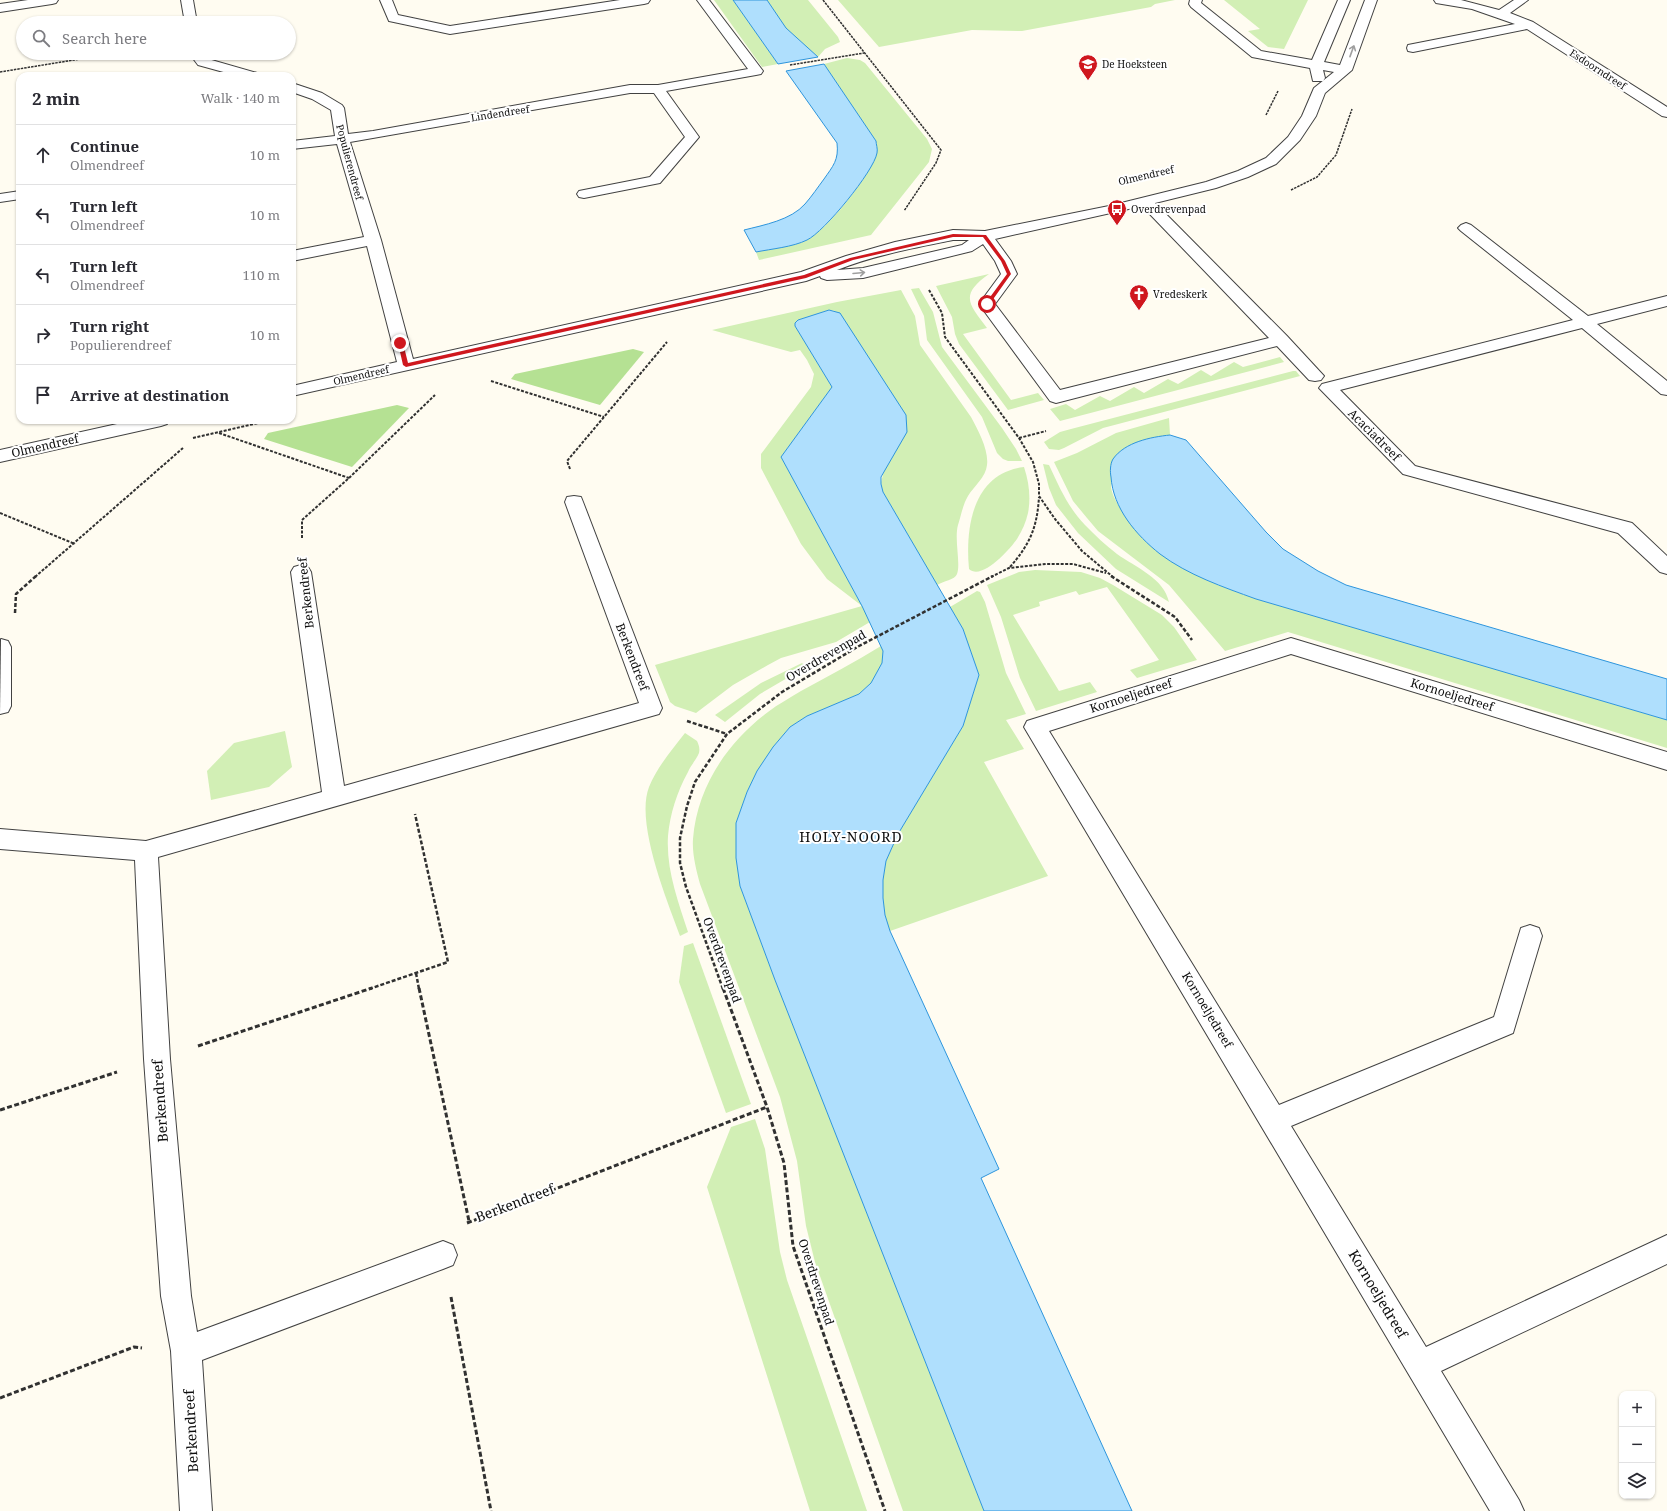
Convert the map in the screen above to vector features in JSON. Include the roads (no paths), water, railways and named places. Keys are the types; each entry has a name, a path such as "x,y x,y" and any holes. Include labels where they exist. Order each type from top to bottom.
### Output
{"street":[{"path":"0,8 52,0"},
{"path":"187,0 189,16"},
{"path":"386,0 393,18 450,30 644,0"},
{"name":"Lindendreef","path":"296,144 374,135 630,89 658,89 756,71 703,0"},
{"path":"1196,0 1195,4 1257,54 1294,62 1345,70 1371,0"},
{"name":"Olmendreef","path":"296,390 806,276 870,271 967,248 985,236 1146,201 1211,185 1243,174 1271,161 1293,140 1309,116 1319,91 1316,65 1344,0"},
{"name":"Esdoorndreef","path":"1440,0 1474,6 1501,14 1529,25 1667,113"},
{"path":"1501,14 1522,0"},
{"path":"1413,48 1529,25"},
{"path":"200,60 202,62 238,72"},
{"name":"Olmendreef","path":"1319,91 1345,70"},
{"name":"Populierendreef","path":"296,88 318,96 337,108 342,138 373,240 406,365"},
{"path":"584,194 655,180 692,137 658,89"},
{"path":"0,198 16,196"},
{"path":"1146,201 1315,376"},
{"path":"1466,228 1584,321 1667,390"},
{"path":"985,236 1003,261 1009,274 987,304 1056,397 1281,340"},
{"path":"296,255 373,240"},
{"name":"Acaciadreef","path":"1667,301 1584,321 1328,388 1409,470 1624,528 1667,567"},
{"name":"Olmendreef","path":"0,456 143,424"},
{"name":"Berkendreef","path":"0,839 146,851 651,708 574,502"},
{"name":"Berkendreef","path":"301,572 334,798"},
{"name":"Kornoeljedreef","path":"1508,1511 1035,727 1291,646 1667,761"},
{"path":"0,706 1,647"},
{"name":"Berkendreef","path":"146,851 157,1059 176,1296 186,1351 196,1511"},
{"path":"1273,1120 1504,1025 1530,936"},
{"path":"1421,1365 1667,1248"},
{"path":"186,1351 443,1255"}],"water":[{"path":"733,0 767,0 786,28 818,57 778,64"},
{"path":"824,64 876,141 877,153 874,162 858,186 836,214 815,235 807,240 782,248 756,252 744,230 777,221 799,210 808,201 824,179 833,166 836,158 837,143 786,71"},
{"path":"829,310 840,313 906,415 907,432 881,477 883,492 963,629 979,675 963,726 898,834 886,861 883,880 885,915 890,931 999,1169 981,1178 1132,1511 984,1511 775,980 740,886 736,858 736,823 747,792 757,771 773,747 790,727 807,716 859,694 871,683 882,663 883,651 862,606 781,457 832,387 795,326 795,323 798,320"},
{"path":"1170,435 1186,440 1266,532 1283,549 1318,571 1346,585 1667,679 1667,720 1256,599 1206,580 1182,568 1151,547 1127,520 1116,499 1110,473 1113,459 1124,448 1139,441"}],"place":[{"name":"De Hoeksteen","path":"1088,81"},
{"name":"Overdrevenpad","path":"1117,226"},
{"name":"Vredeskerk","path":"1139,311"}],"district":[{"name":"HOLY-NOORD","path":"851,837"}]}
